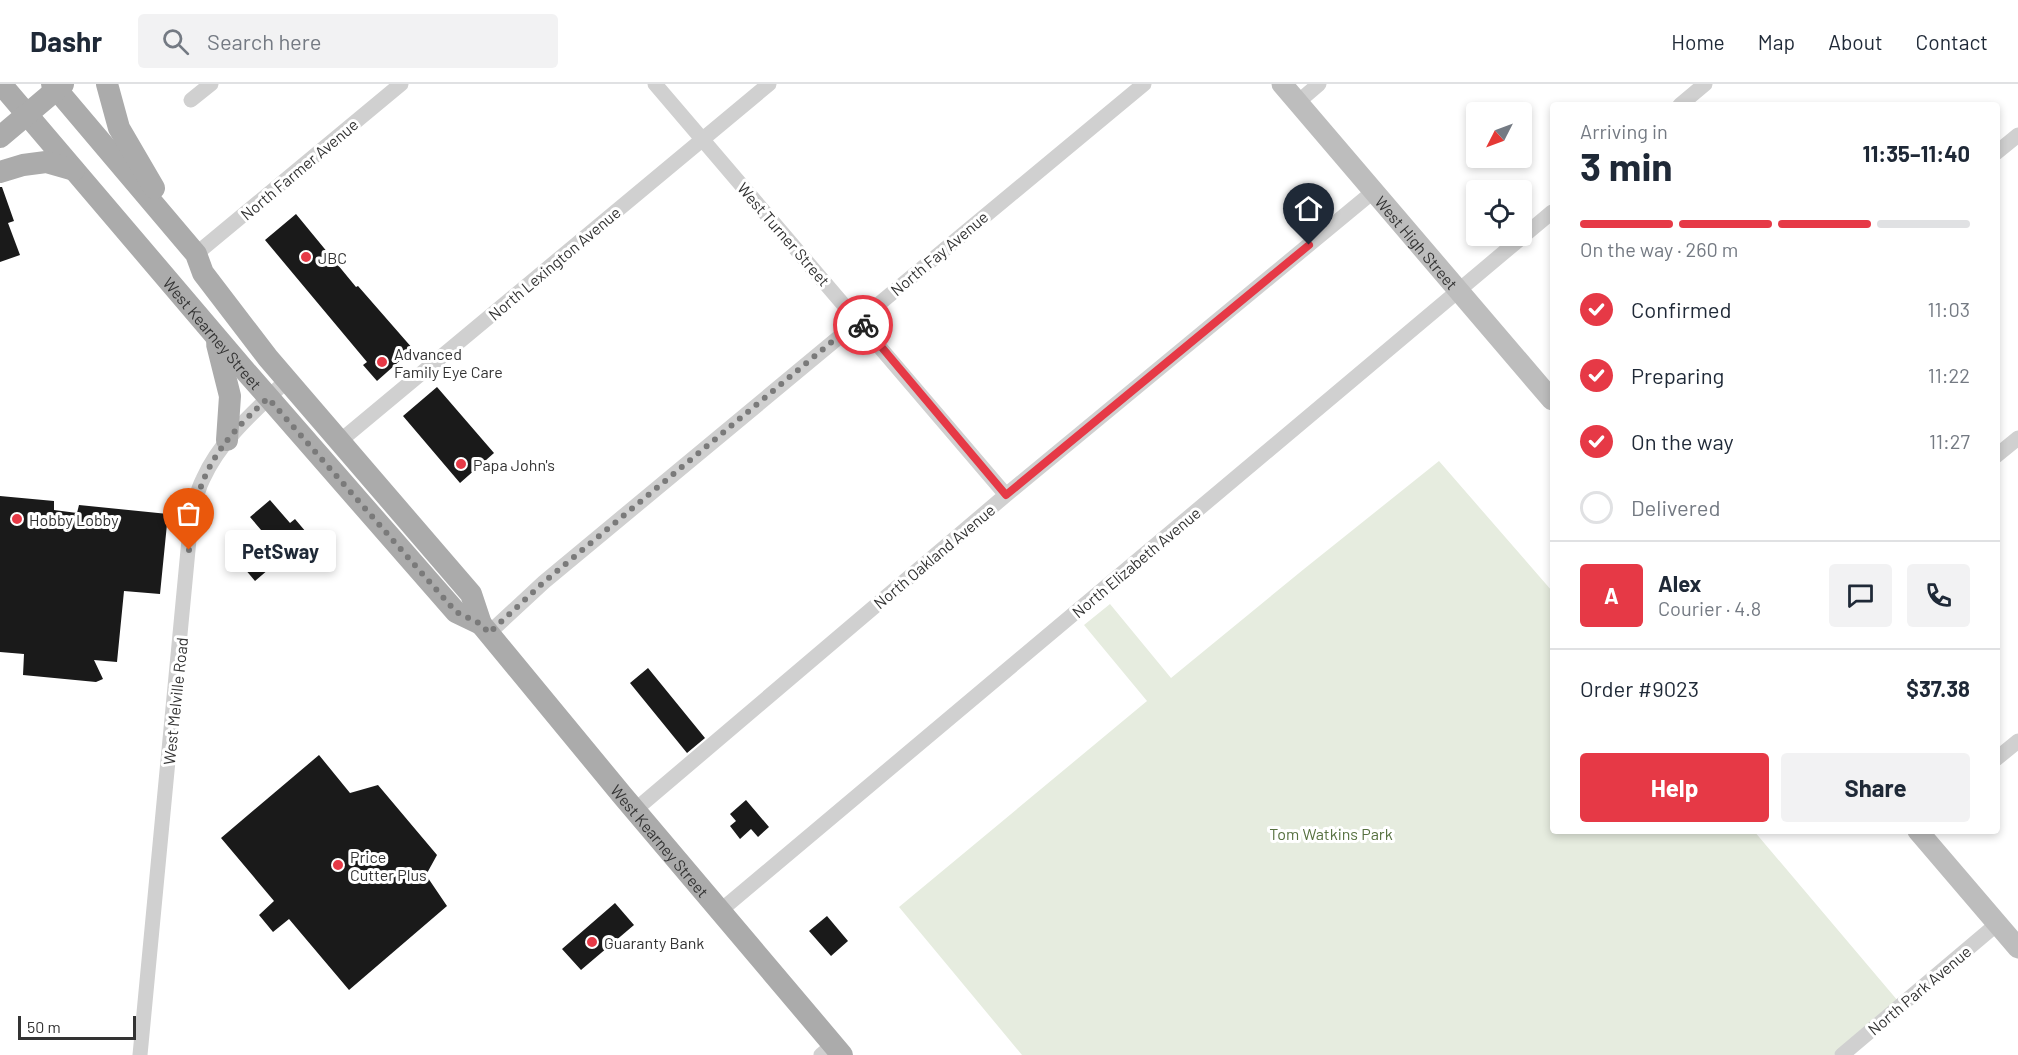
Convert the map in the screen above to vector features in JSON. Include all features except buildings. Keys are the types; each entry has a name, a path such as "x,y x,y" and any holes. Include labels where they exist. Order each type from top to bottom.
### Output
{"main road":[{"name":"West Kearney Street","path":"0,84 268,398 456,612 485,629"},
{"path":"106,84 119,128 180,234"},
{"path":"0,137 57,86"},
{"name":"West Kearney Street","path":"57,86 196,254 203,273 287,380 471,594 485,629 720,911 832,1052"},
{"path":"0,172 23,165 46,162 74,171"},
{"path":"214,334 230,396 227,440"}],"street":[{"path":"192,100 211,84"},
{"name":"North Farmer Avenue","path":"196,254 401,84"},
{"name":"West Turner Street","path":"655,84 1006,495"},
{"name":"North Lexington Avenue","path":"340,441 769,84"},
{"name":"North Fay Avenue","path":"485,629 1144,84"},
{"name":"West High Street","path":"1282,84 1550,398"},
{"path":"1298,102 1319,84"},
{"path":"1684,102 1705,84"},
{"path":"2000,150 2018,135"},
{"name":"North Oakland Avenue","path":"634,810 1006,495 1374,191"},
{"name":"North Elizabeth Avenue","path":"720,911 1550,214"},
{"name":"West Melville Road","path":"140,1055 190,529 195,504 202,481 212,461 227,440 241,423 287,380"},
{"path":"2000,453 2018,438"},
{"path":"2000,756 2018,741"},
{"path":"1921,834 2018,948"},
{"name":"North Park Avenue","path":"1842,1055 1997,924"}],"green space":[{"name":"Tom Watkins Park","path":"1439,461 1550,589 1550,834 1757,834 1898,1001 1834,1055 1022,1055 899,907 1147,701 1084,625 1110,604 1171,678"}],"way so far":[{"path":"189,550 195,504 202,481 212,461 241,423 268,398 456,612 481,624 489,633 544,582 858,320 863,325"}],"place":[{"name":"JBC","path":"306,257"},
{"name":"Advanced Family Eye Care","path":"382,362"},
{"name":"Papa John's","path":"461,464"},
{"name":"Hobby Lobby","path":"17,519"},
{"name":"PetSway","path":"189,550"},
{"name":"Price Cutter Plus","path":"338,865"},
{"name":"Guaranty Bank","path":"592,942"}],"route":[{"path":"863,325 1006,495 1309,245"}]}
